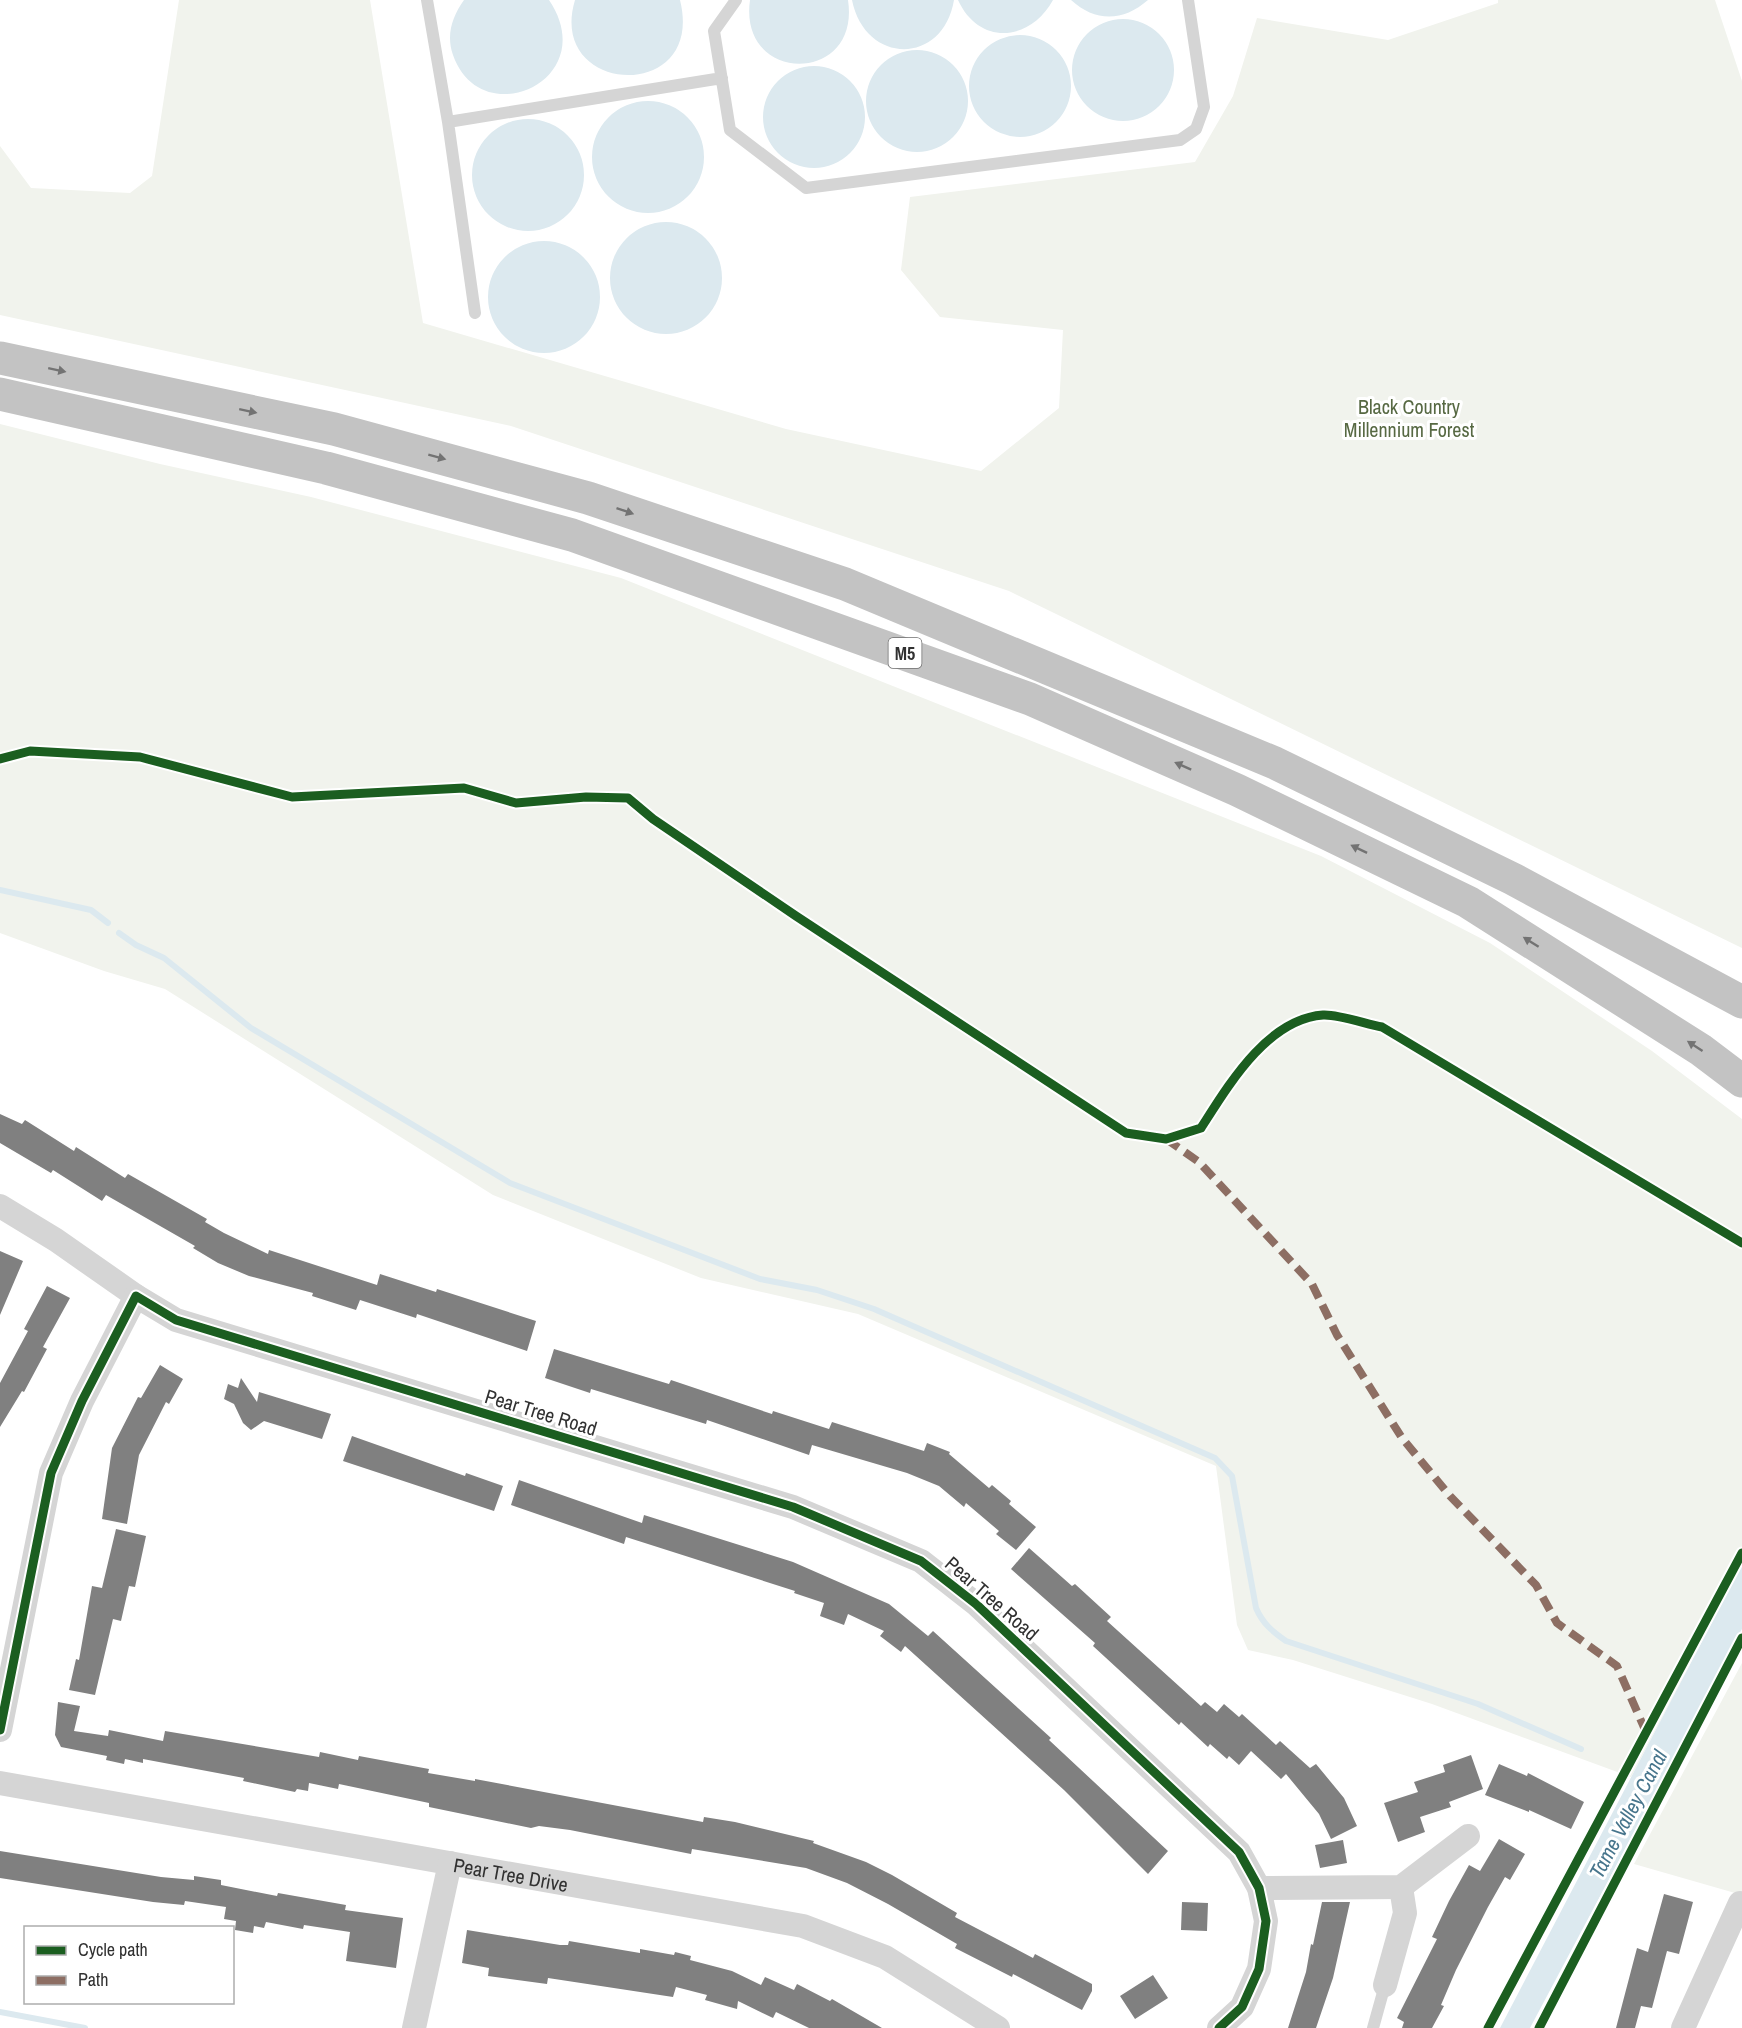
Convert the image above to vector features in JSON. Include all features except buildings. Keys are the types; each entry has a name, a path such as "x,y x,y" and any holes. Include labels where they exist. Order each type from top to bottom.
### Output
{"highway":[{"name":"M5","path":"0,358 334,429 588,498 845,584 1275,763 1513,879 1742,1002"},
{"name":"M5","path":"0,394 326,468 572,535 1030,699 1237,790 1468,902 1701,1050 1742,1082"}],"street":[{"name":"Pear Tree Road","path":"0,1206 56,1240 136,1296 176,1320 792,1507 921,1562 976,1604 1239,1852 1259,1888"},
{"path":"0,1730 51,1473 82,1401 136,1296"},
{"name":"Pear Tree Drive","path":"0,1783 803,1926 885,1957 998,2028"},
{"path":"1219,2028 1242,2007 1259,1969 1266,1921 1259,1888 1401,1887 1468,1836"},
{"path":"414,2028 450,1863"},
{"path":"1385,1985 1405,1913 1401,1887"},
{"path":"1683,2028 1740,1903"}],"lane":[{"path":"427,0 448,122 475,313"},
{"path":"736,0 714,31 730,130 806,188 1180,140 1196,129 1204,107 1188,0"},
{"path":"448,122 722,78"},
{"path":"1373,2028 1385,1985"}],"green space":[{"name":"Black Country Millennium Forest","path":"179,0 370,0 423,323 786,429 981,471 1059,408 1063,330 940,317 901,270 910,197 1195,162 1233,96 1257,18 1388,40 1498,3 1498,0 1715,0 1742,81 1742,948 1009,591 511,426 0,315 0,146 31,188 130,193 152,176"},
{"path":"0,424 160,464 311,497 621,578 1321,856 1490,943 1652,1051 1742,1119 1742,1565 1631,1777 1432,1704 1293,1660 1248,1650 1237,1625 1216,1466 858,1314 701,1278 493,1195 165,989 104,971 0,933"},
{"path":"1742,1663 1742,1895 1634,1864"}],"water":[{"path":"464,0 549,0 562,29 561,54 550,74 532,88 510,94 487,91 467,79 453,55 450,40 453,20"},
{"path":"575,0 680,0 682,34 670,57 651,71 626,75 602,70 583,55 572,32"},
{"path":"750,0 848,0 847,28 836,48 820,60 799,64 779,60 762,48 751,28"},
{"path":"852,0 954,0 947,22 935,37 920,46 904,49 887,46 872,37 860,21"},
{"path":"958,0 1053,0 1043,14 1031,24 1018,31 1005,33 991,31 978,25 967,15"},
{"path":"1071,0 1148,0 1129,12 1109,16 1090,12"},
{"path":"1123,19 1142,23 1159,34 1170,51 1174,70 1170,89 1159,106 1142,117 1123,121 1104,117 1087,106 1076,89 1072,70 1076,51 1087,34 1104,23"},
{"path":"1020,35 1039,39 1056,50 1067,67 1071,86 1067,105 1056,122 1039,133 1020,137 1001,133 984,122 973,105 969,86 973,67 984,50 1001,39"},
{"path":"917,50 936,54 953,65 964,82 968,101 964,120 953,137 936,148 917,152 898,148 881,137 870,120 866,101 870,82 881,65 898,54"},
{"path":"814,66 833,70 850,81 861,98 865,117 861,136 850,153 833,164 814,168 795,164 778,153 767,136 763,117 767,98 778,81 795,70"},
{"path":"648,101 670,105 688,117 700,135 704,157 700,179 688,197 670,209 648,213 626,209 608,197 596,179 592,157 596,135 608,117 626,105"},
{"path":"528,119 550,123 568,135 580,153 584,175 580,197 568,215 550,227 528,231 506,227 488,215 476,197 472,175 476,153 488,135 506,123"},
{"path":"666,222 688,226 706,238 718,256 722,278 718,300 706,318 688,330 666,334 644,330 626,318 614,300 610,278 614,256 626,238 644,226"},
{"path":"544,241 566,245 584,257 596,275 600,297 596,319 584,337 566,349 544,353 522,349 504,337 492,319 488,297 492,275 504,257 522,245"},
{"name":"Tame Valley Canal","path":"1742,1565 1742,1629 1530,2028 1500,2028"}],"waterway":[{"path":"0,890 91,910 108,923"},
{"path":"119,933 136,945 164,958 251,1028 510,1183 760,1279 817,1290 874,1309 1215,1458 1232,1476 1256,1608 1265,1623 1276,1634 1286,1641 1478,1704 1581,1749"},
{"path":"0,2012 85,2028"}],"marked path":[{"path":"1166,1139 1199,1162 1312,1284 1337,1335 1402,1438 1450,1496 1536,1585 1557,1623 1617,1666 1646,1732"}],"cycle path":[{"path":"0,759 30,751 140,757 292,797 464,788 516,803 586,797 628,798 653,819 796,916 1126,1133 1166,1139 1201,1128 1237,1075 1267,1041 1284,1028 1303,1019 1323,1015 1336,1016 1382,1027 1742,1243"},
{"path":"0,1730 51,1473 82,1401 136,1296 176,1320 793,1507 921,1561 976,1604 1239,1852 1259,1888 1266,1921 1259,1969 1242,2007 1219,2028"},
{"path":"1488,2028 1742,1553"},
{"path":"1539,2028 1742,1638"}]}
